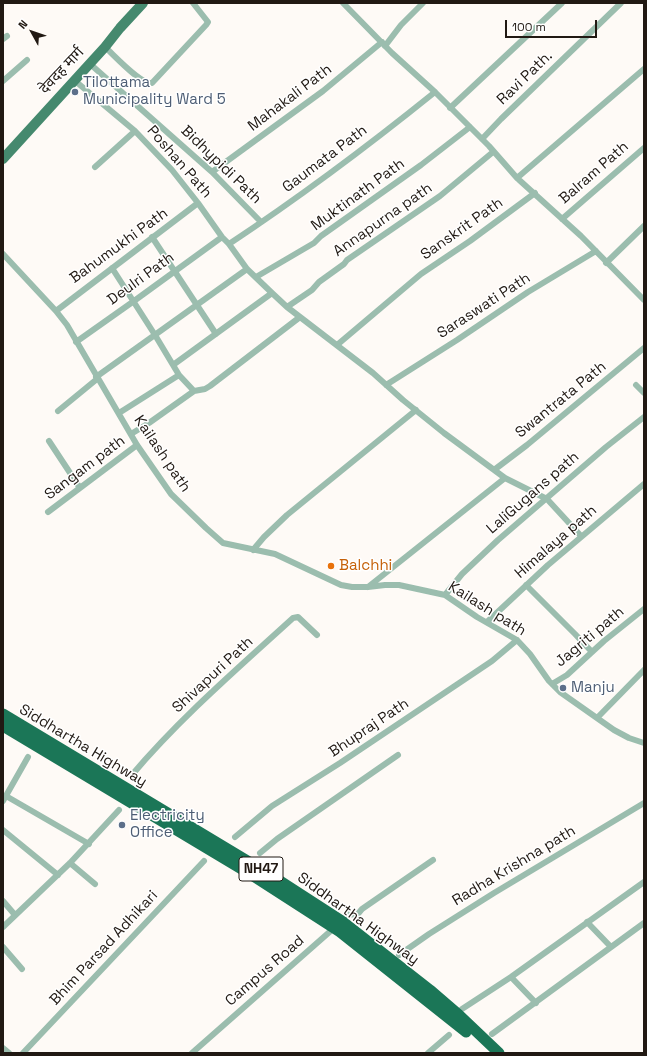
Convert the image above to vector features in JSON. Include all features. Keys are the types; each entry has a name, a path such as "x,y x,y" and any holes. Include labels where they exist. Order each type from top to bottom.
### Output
{"highway":[{"name":"Siddhartha Highway","path":"3,714 274,877 430,990 459,1015 498,1053"},
{"name":"Siddhartha Highway","path":"3,726 223,858 339,925 462,1028 488,1053"}],"main road":[{"name":"देवदह मार्ग","path":"3,159 143,3"}],"street":[{"path":"105,47 146,83 152,83 208,22 193,3"},
{"path":"343,3 383,44 435,92 482,139 517,178 596,251 606,263 644,300"},
{"name":"Mahakali Path","path":"212,172 323,91 383,44 423,3"},
{"path":"450,108 562,3"},
{"name":"Ravi Path.","path":"482,139 621,3"},
{"path":"3,81 27,60"},
{"name":"Bidhypidi Path","path":"89,63 212,172 261,222"},
{"path":"517,178 644,69"},
{"name":"Poshan Path","path":"74,80 135,131 172,170 247,269 287,307 444,433 494,470 505,478 547,499"},
{"name":"Gaumata Path","path":"228,244 261,222 435,92"},
{"name":"Muktinath Path","path":"256,277 314,243 321,236 421,165 470,127"},
{"path":"95,167 135,131"},
{"name":"Balram Path","path":"562,219 644,148"},
{"name":"Annapurna path","path":"287,307 312,290 319,282 344,264 347,260 440,196 493,152"},
{"name":"Sanskrit Path","path":"336,345 421,274 470,241 534,193"},
{"name":"Bahumukhi Path","path":"56,310 198,203"},
{"path":"606,263 644,226"},
{"path":"152,237 216,334"},
{"name":"Deulri Path","path":"76,342 222,237"},
{"name":"Saraswati Path","path":"386,385 457,340 528,292 596,251"},
{"name":"Kailash path","path":"3,254 56,310 67,325 137,445 171,494 219,540 231,545 275,554 341,585 352,588 399,585 445,594 517,640 560,692 614,730 644,743"},
{"path":"112,268 179,375 194,391"},
{"path":"58,411 97,378 247,269"},
{"path":"173,365 272,293"},
{"path":"131,434 194,391 205,389 210,386 300,317"},
{"name":"Swantrata Path","path":"494,470 527,445 644,348"},
{"path":"119,413 179,375"},
{"path":"636,385 644,393"},
{"path":"253,550 287,515 416,410"},
{"name":"LaliGugans path","path":"445,594 477,559 606,447 644,417"},
{"path":"49,441 80,488"},
{"name":"Sangam path","path":"48,512 137,445"},
{"path":"368,587 505,478"},
{"name":"Himalaya path","path":"487,622 581,536 644,484"},
{"path":"547,499 581,536"},
{"path":"526,585 592,652"},
{"name":"Jagriti path","path":"552,684 567,675 644,609"},
{"name":"Shivapuri Path","path":"131,776 154,749 183,720 293,618 298,617 317,635"},
{"name":"Bhupraj Path","path":"235,837 272,806 340,763 492,661 517,640"},
{"path":"597,718 644,670"},
{"path":"260,852 277,838 398,755"},
{"path":"28,757 4,798 89,844"},
{"name":"Radha Krishna path","path":"399,955 494,893 644,803"},
{"path":"3,927 89,844 119,810"},
{"path":"3,830 58,875"},
{"name":"Campus Road","path":"192,1053 339,925 348,914 357,915 362,909 433,860"},
{"name":"Bhim Parsad Adhikari","path":"23,1053 204,861"},
{"path":"70,863 95,884"},
{"path":"462,1009 510,977 644,882"},
{"path":"3,901 15,915"},
{"path":"587,922 611,947"},
{"path":"492,1034 644,923"},
{"path":"3,947 22,969"},
{"path":"510,977 536,1003"},
{"path":"428,1053 449,1035"},
{"path":"3,1048 9,1053"}],"place":[{"name":"Tilottama Municipality Ward 5","path":"75,92"},
{"name":"Balchhi","path":"331,566"},
{"name":"Manju","path":"563,688"},
{"name":"Electricity Office","path":"122,825"}]}
